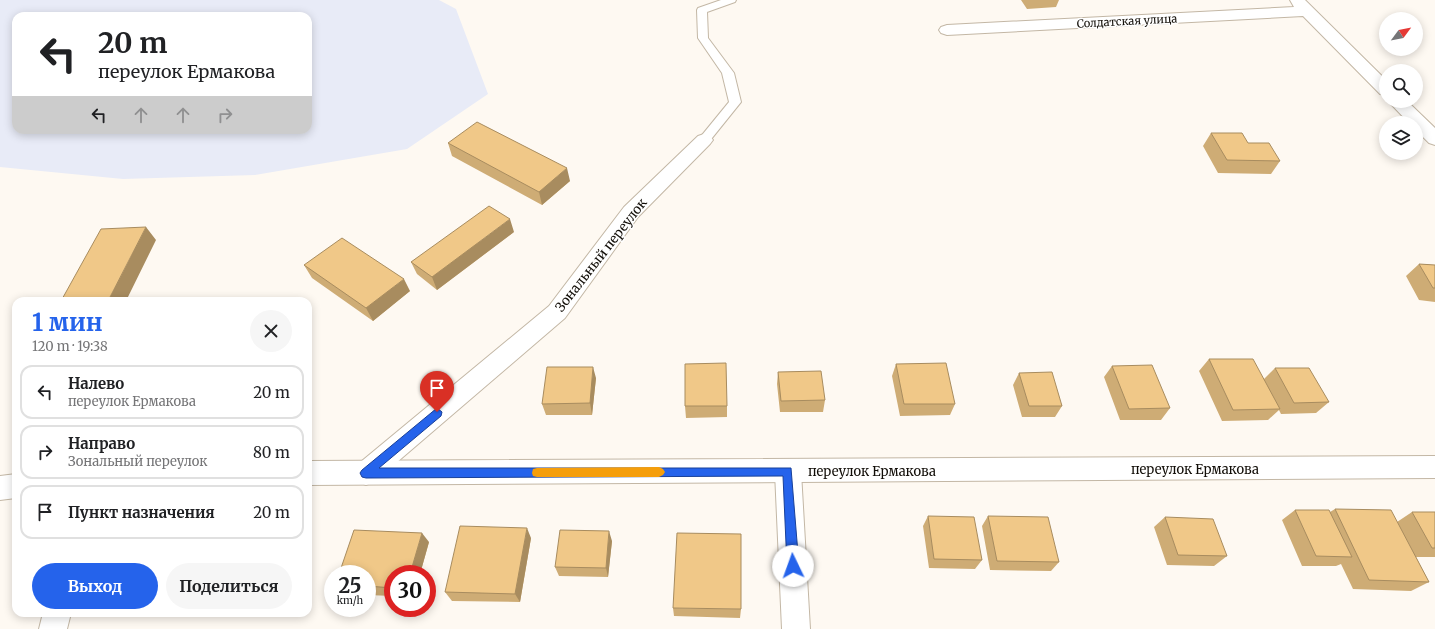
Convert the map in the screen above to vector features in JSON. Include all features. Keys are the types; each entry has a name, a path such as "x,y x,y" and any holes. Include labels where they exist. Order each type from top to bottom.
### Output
{"street":[{"name":"Солдатская улица","path":"947,30 1302,6"},
{"path":"1302,6 1379,83"},
{"path":"1404,108 1435,139"},
{"name":"Зональный переулок","path":"366,473 557,312 631,212 704,140"},
{"name":"переулок Ермакова","path":"312,473 788,472 1435,467"},
{"path":"788,472 796,629"},
{"path":"0,488 12,486"},
{"path":"53,629 56,617"}],"lane":[{"path":"704,140 735,102 728,73 703,38 702,10 731,0"}],"shaded area":[{"path":"0,0 439,0 456,9 488,94 407,149 255,175 123,179 0,167"}],"building":[{"path":"477,122 567,168 539,192 448,143"},
{"path":"1211,133 1242,133 1248,143 1269,143 1280,161 1227,160"},
{"path":"489,206 510,219 432,277 411,262"},
{"path":"146,227 110,297 63,297 101,229"},
{"path":"342,238 404,279 366,308 304,265"},
{"path":"1419,264 1435,265 1435,288 1433,288"},
{"path":"1209,359 1253,359 1280,409 1233,410"},
{"path":"726,363 727,406 685,406 685,364"},
{"path":"946,363 955,404 904,404 896,364"},
{"path":"1152,365 1170,408 1129,409 1112,366"},
{"path":"547,367 593,367 590,403 542,404"},
{"path":"1275,368 1309,368 1329,402 1294,403"},
{"path":"821,371 825,400 781,401 778,372"},
{"path":"1052,372 1062,406 1029,406 1019,373"},
{"path":"1335,509 1391,510 1429,582 1369,580"},
{"path":"1295,510 1329,510 1352,557 1316,556"},
{"path":"1412,512 1435,512 1435,548 1432,548"},
{"path":"928,516 974,517 982,560 934,559"},
{"path":"988,516 1048,517 1059,562 997,561"},
{"path":"1165,517 1213,519 1227,556 1178,555"},
{"path":"460,526 527,528 515,594 445,592"},
{"path":"354,530 422,533 413,565 384,565 384,587 376,587 376,565 342,565"},
{"path":"560,530 609,531 606,568 555,567"},
{"path":"677,533 741,534 741,609 673,608"}],"slow traffic":[{"path":"537,473 659,472"}],"route":[{"path":"437,412 366,473 788,472 793,566"}]}
